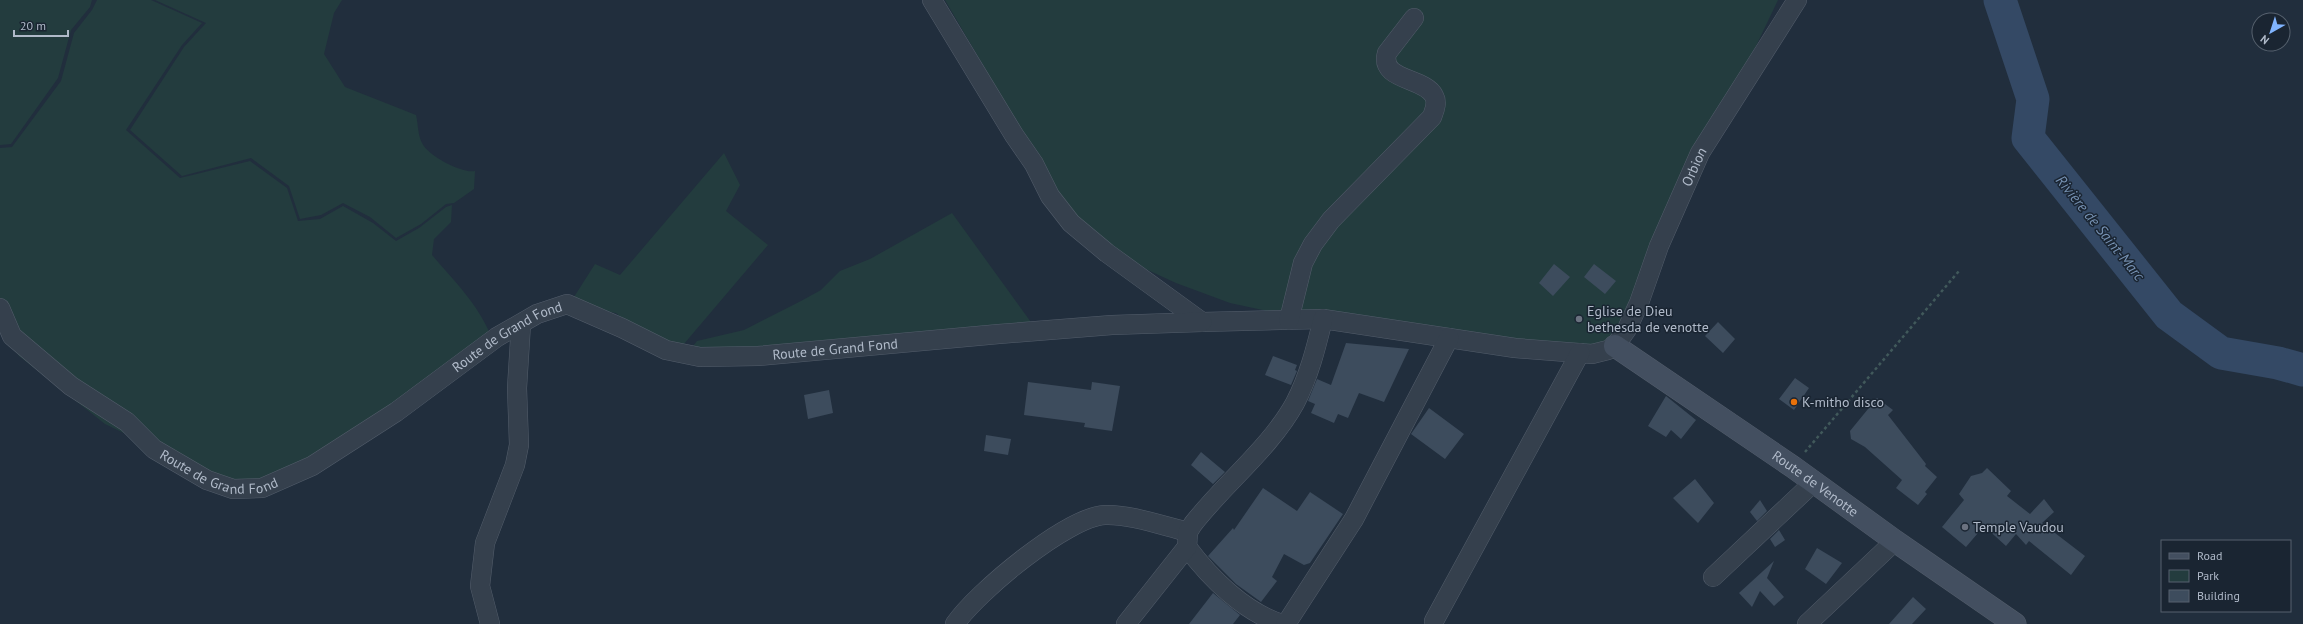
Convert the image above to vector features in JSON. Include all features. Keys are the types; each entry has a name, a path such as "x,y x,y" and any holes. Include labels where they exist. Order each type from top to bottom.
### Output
{"street":[{"path":"932,0 1014,135 1034,164 1050,196 1071,223 1107,254 1202,322"},
{"name":"Orbion","path":"1615,346 1632,318 1659,246 1700,153 1797,0"},
{"path":"1289,320 1303,263 1313,244 1331,220 1432,118 1436,105 1434,96 1429,90 1394,72 1387,65 1385,59 1387,53 1414,18"},
{"name":"Route de Grand Fond","path":"1,314 12,336 71,386 127,422 154,450 208,480 232,489 262,488 312,466 396,412 497,337 537,314 567,304 622,328 666,350 700,357 758,356 1112,325 1323,319 1515,348 1580,354 1600,352 1615,346"},
{"path":"1126,624 1187,540 1202,512 1250,462 1294,404 1310,369 1323,319"},
{"path":"490,624 480,586 485,543 515,466 519,445 517,388 520,324"},
{"path":"1286,624 1354,519 1449,338"},
{"name":"Route de Venotte","path":"1615,346 1793,467 1895,542 2015,624"},
{"path":"1437,623 1580,354"},
{"path":"1713,577 1814,482"},
{"path":"955,624 964,611 993,582 1047,542 1085,521 1103,515 1121,515 1187,540 1199,563 1257,619 1282,624"},
{"path":"1807,624 1895,542"}],"path":[{"path":"1793,467 1959,271"}],"green space":[{"path":"0,0 92,0 90,7 71,30 58,78 11,144 0,145"},
{"path":"97,0 151,0 202,23 182,45 126,130 180,178 250,161 287,188 298,221 320,219 343,206 373,223 396,241 419,228 446,207 452,205 451,222 434,239 432,255 473,303 486,324 491,336 302,479 263,498 237,496 211,489 183,477 154,458 130,436 105,424 19,356 6,337 0,323 0,148 12,147 61,81 74,33 92,10"},
{"path":"155,0 342,0 334,13 324,54 345,87 416,115 422,143 431,153 446,163 462,170 475,171 474,189 454,203 446,204 421,224 396,238 370,217 343,203 321,215 300,219 289,186 251,158 182,176 130,130 184,47 206,23"},
{"path":"945,0 1778,0 1723,115 1631,329 1587,350 1319,322 1230,303 1176,283 1115,255 1063,202"},
{"path":"724,153 740,185 726,211 768,245 678,351 642,336 616,313 593,309 574,297 595,264 620,275"},
{"path":"952,213 1041,336 686,355 697,341 744,330 821,290 840,271 870,259"}],"building":[{"path":"1554,264 1570,277 1553,296 1539,283"},
{"path":"1594,264 1616,281 1605,294 1584,277"},
{"path":"1718,322 1735,339 1723,353 1705,336"},
{"path":"1346,343 1409,349 1384,402 1359,393 1348,418 1338,414 1334,423 1311,413 1315,404 1308,401 1317,379 1331,385"},
{"path":"1273,356 1297,365 1295,370 1297,371 1291,385 1265,375"},
{"path":"1795,378 1809,388 1794,410 1779,399"},
{"path":"1028,382 1091,390 1092,382 1120,386 1112,431 1084,427 1085,423 1024,415"},
{"path":"829,390 833,413 808,419 804,395"},
{"path":"1666,396 1696,420 1681,439 1671,430 1666,437 1648,426"},
{"path":"1877,398 1893,410 1888,415 1926,464 1925,466 1937,477 1925,492 1927,494 1918,505 1896,488 1902,480 1865,447 1851,439 1850,431"},
{"path":"1429,408 1464,434 1445,459 1411,434"},
{"path":"986,435 1011,439 1008,455 984,451"},
{"path":"1201,452 1225,472 1213,484 1191,465"},
{"path":"1987,468 2011,491 2007,496 2030,514 2044,499 2054,512 2042,523 2085,556 2071,575 2029,541 2026,545 2016,534 2006,546 1984,526 1966,547 1942,527 1964,500 1959,494 1971,476 1982,473"},
{"path":"1695,479 1714,503 1698,523 1673,498"},
{"path":"1263,488 1297,511 1310,492 1343,514 1310,563 1304,565 1284,554 1272,577 1277,581 1261,602 1236,584 1208,556 1233,528 1234,530"},
{"path":"1760,500 1767,511 1757,521 1750,512"},
{"path":"1779,530 1785,540 1775,547 1770,539"},
{"path":"1817,548 1842,563 1826,584 1805,569"},
{"path":"1774,561 1767,578 1784,597 1774,606 1760,591 1752,607 1739,593"},
{"path":"1213,593 1240,615 1233,624 1189,624"},
{"path":"1913,597 1926,609 1912,624 1889,624"}],"waterway":[{"name":"Rivière de Saint-Marc","path":"2000,0 2033,99 2028,138 2169,315 2221,353 2278,363 2303,370"}],"place":[{"name":"Eglise de Dieu bethesda de venotte","path":"1579,319"},
{"name":"K-mitho disco","path":"1794,402"},
{"name":"Temple Vaudou","path":"1965,527"}]}
